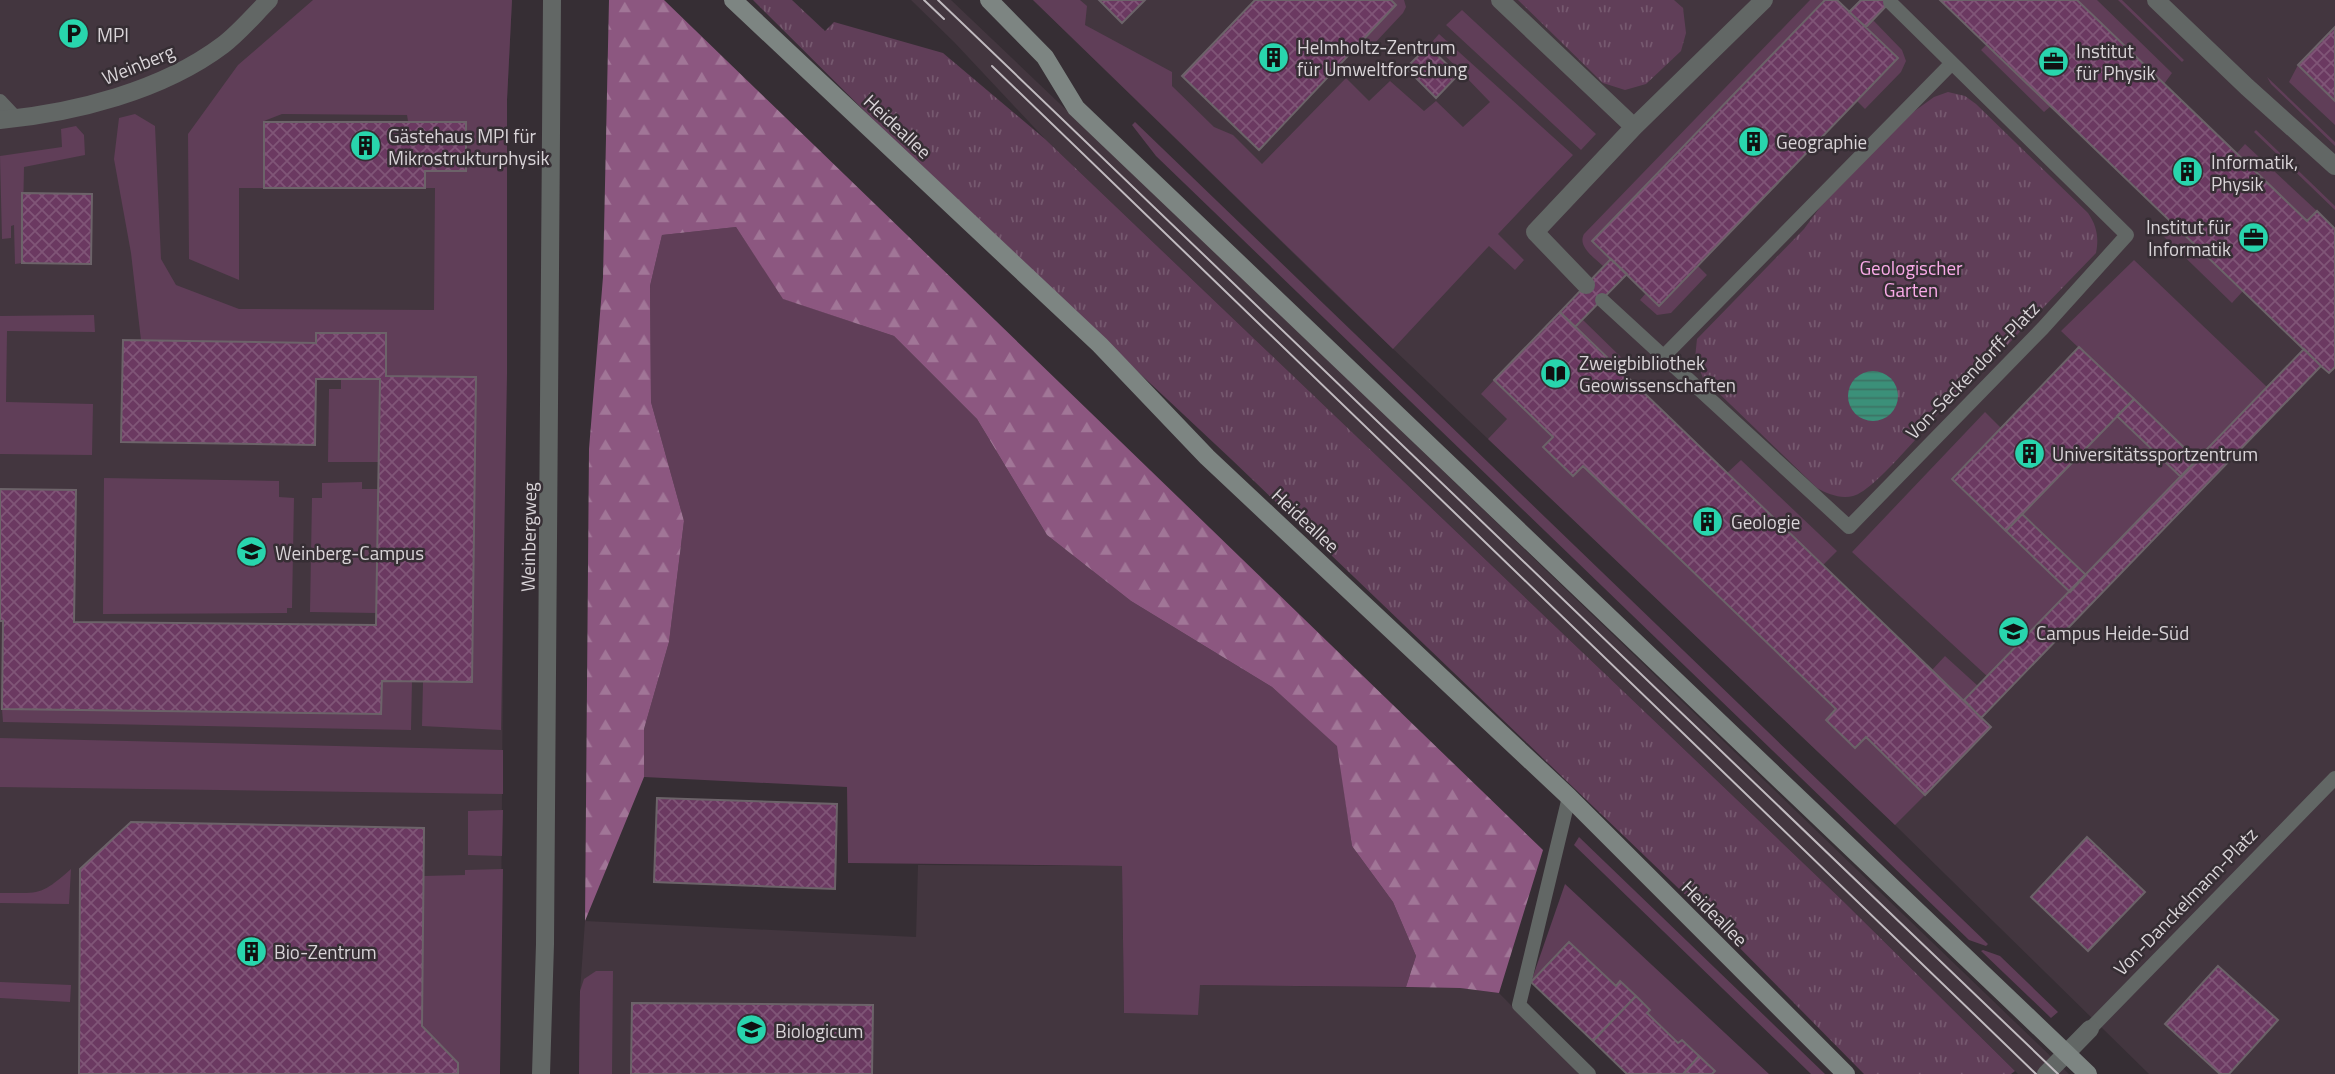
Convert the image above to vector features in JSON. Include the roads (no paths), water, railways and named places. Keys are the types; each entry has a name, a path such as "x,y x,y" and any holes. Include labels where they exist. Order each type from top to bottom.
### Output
{"main road":[{"name":"Heideallee","path":"733,0 1100,345 1208,457 1569,797 1846,1074"},
{"path":"989,0 1045,57 1076,108 2088,1074"}],"street":[{"name":"Weinberg","path":"8,119 106,101 174,75 223,45 269,0"},
{"name":"Weinbergweg","path":"541,1074 545,944 552,0"},
{"path":"1500,0 1633,127"},
{"path":"1586,285 1535,232 1633,127 1764,0"},
{"path":"2156,0 2335,166"},
{"name":"Von-Danckelmann-Platz","path":"2046,1074 2090,1029"}],"lane":[{"name":"Von-Seckendorff-Platz","path":"1602,300 1849,527 2043,328 2127,235 1890,2"},
{"path":"1664,356 1952,63"},
{"path":"0,100 8,119"},
{"name":"Von-Danckelmann-Platz","path":"2090,1029 2335,778"},
{"path":"1569,797 1519,1005 1589,1074"}],"tram line":[{"path":"924,0 944,19"},
{"path":"938,0 2058,1074"},
{"path":"992,66 2036,1074"}],"place":[{"name":"MPI","path":"74,34"},
{"name":"Helmholtz-Zentrum für Umweltforschung","path":"1274,57"},
{"name":"Institut für Physik","path":"2053,61"},
{"name":"Geographie","path":"1753,141"},
{"name":"Gästehaus MPI für Mikrostrukturphysik","path":"365,146"},
{"name":"Informatik, Physik","path":"2188,172"},
{"name":"Institut für Informatik","path":"2254,237"},
{"name":"Zweigbibliothek Geowissenschaften","path":"1556,373"},
{"name":"Universitätssportzentrum","path":"2029,453"},
{"name":"Geologie","path":"1708,521"},
{"name":"Weinberg-Campus","path":"252,552"},
{"name":"Campus Heide-Süd","path":"2013,632"},
{"name":"Bio-Zentrum","path":"251,951"},
{"name":"Biologicum","path":"752,1030"}],"park label":[{"name":"Geologischer Garten","path":"1911,278"}]}
